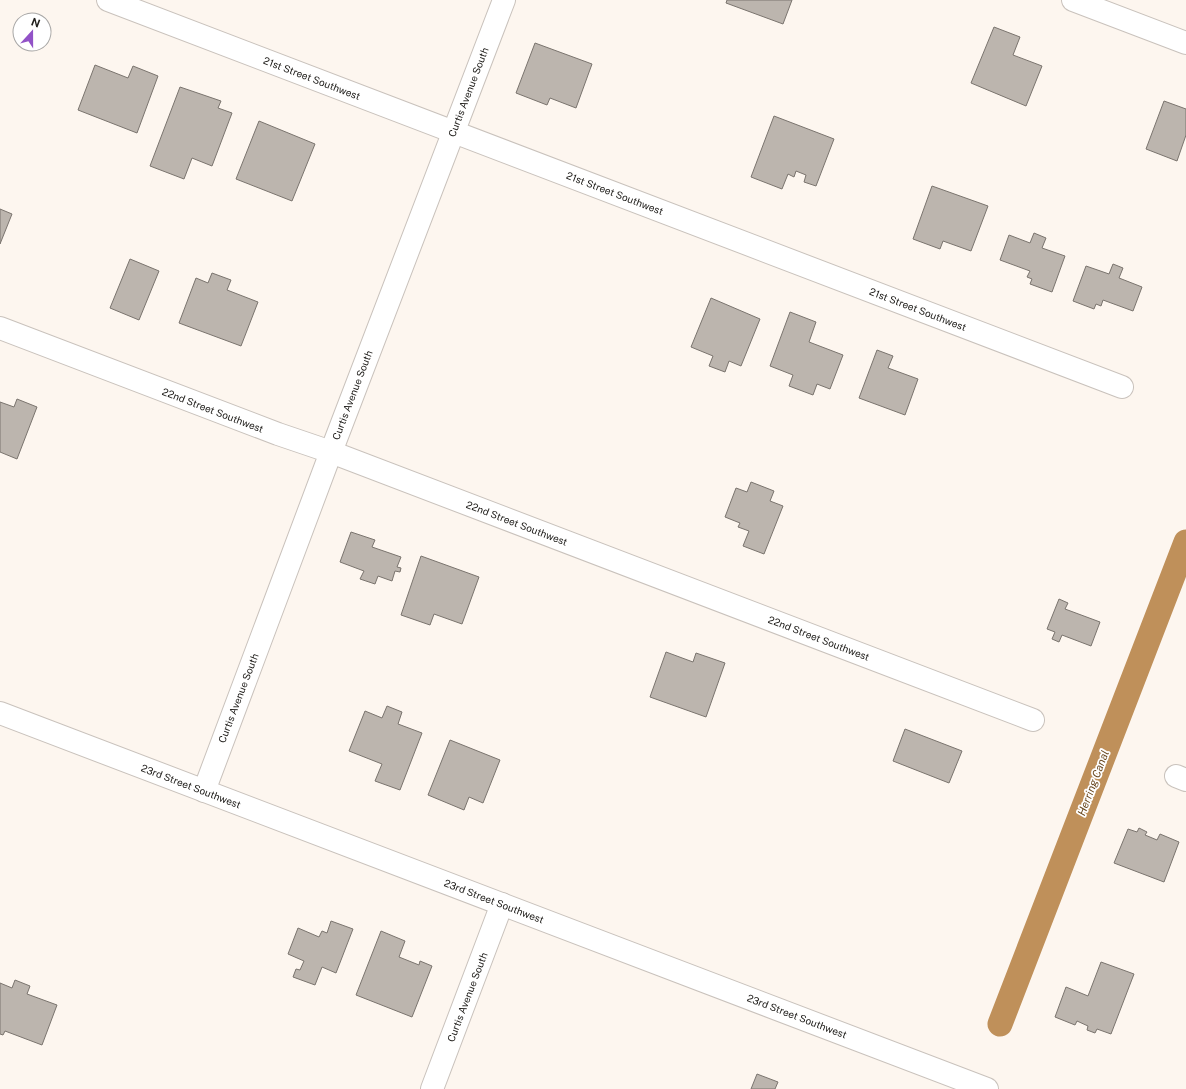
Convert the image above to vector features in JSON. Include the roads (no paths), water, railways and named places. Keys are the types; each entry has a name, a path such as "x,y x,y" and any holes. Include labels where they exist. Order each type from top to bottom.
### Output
{"street":[{"name":"21st Street Southwest","path":"108,0 454,130 1122,387"},
{"name":"Curtis Avenue South","path":"204,791 331,452 504,0"},
{"path":"1073,0 1186,43"},
{"name":"22nd Street Southwest","path":"0,328 278,434 331,452 1033,720"},
{"name":"23rd Street Southwest","path":"0,713 987,1089"},
{"name":"Curtis Avenue South","path":"432,1089 502,904"}],"waterway":[{"name":"Herring Canal","path":"1000,1024 1186,542"}]}
